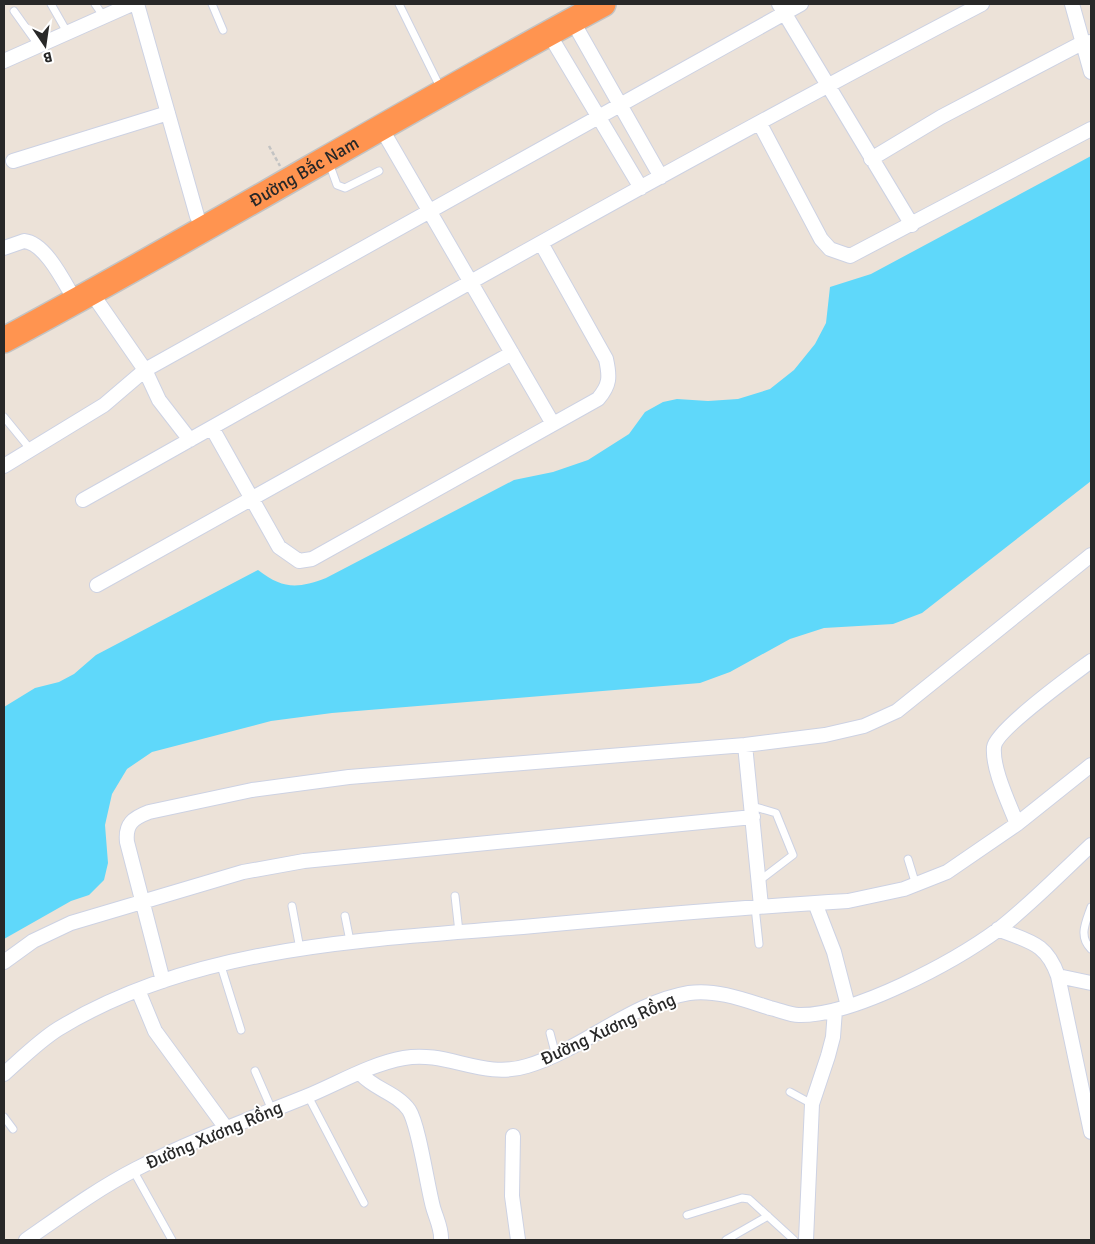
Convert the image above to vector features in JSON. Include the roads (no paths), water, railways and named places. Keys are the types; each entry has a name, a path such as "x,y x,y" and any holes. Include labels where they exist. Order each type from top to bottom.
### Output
{"highway":[{"name":"Đường Bắc Nam","path":"4,340 204,231 380,126 603,4"}],"street":[{"path":"4,61 132,4"},
{"path":"137,4 197,216 204,231"},
{"path":"4,466 104,405 146,370 599,116 781,8 801,4"},
{"path":"83,500 471,281 760,124 828,84 982,4"},
{"path":"1072,4 1087,43 1091,72"},
{"path":"781,8 912,225"},
{"path":"572,20 661,177"},
{"path":"549,34 641,188"},
{"path":"871,159 941,117 1087,43"},
{"path":"13,161 168,113"},
{"path":"760,124 821,239 830,249 850,256 1091,129"},
{"path":"380,126 553,424"},
{"path":"4,248 24,241 36,246 47,256 146,370 160,400 190,440"},
{"path":"212,428 250,499 279,547 300,560 312,559 598,399 608,387 609,376 606,359 541,243"},
{"path":"97,585 512,353"},
{"path":"163,980 126,832 133,818 149,812 252,790 349,777 745,745 825,735 864,726 896,711 1091,555"},
{"path":"1017,824 1002,785 995,754 996,742 1056,688 1091,661"},
{"path":"745,745 759,881 758,907"},
{"path":"4,1074 56,1030 109,1002 163,980 300,949 350,942 459,932 848,901 916,885 947,872 1017,824 1091,765"},
{"path":"4,962 33,941 71,922 243,872 304,862 753,812"},
{"name":"Đường Xương Rồng","path":"26,1240 88,1196 133,1170 226,1128 391,1061 427,1056 488,1070 505,1071 526,1067 556,1056 662,1001 691,993 714,994 736,998 795,1015 842,1008 896,987 938,967 998,929 1091,845"},
{"path":"806,1240 812,1104 842,1008 834,952 815,903"},
{"path":"998,929 1043,949 1053,962 1058,976 1091,1132"},
{"path":"1058,976 1091,983"},
{"path":"138,990 155,1031 226,1128"},
{"path":"361,1074 368,1081 397,1098 412,1116 428,1190 440,1231 440,1240"},
{"path":"513,1136 512,1196 518,1240"}],"lane":[{"path":"51,4 67,32"},
{"path":"95,4 105,17"},
{"path":"212,4 223,30"},
{"path":"399,4 442,92"},
{"path":"14,11 39,46"},
{"path":"327,158 338,185 344,188 379,171"},
{"path":"4,417 30,450"},
{"path":"753,812 776,813 794,855 759,881"},
{"path":"908,859 916,885"},
{"path":"455,896 459,932"},
{"path":"292,906 300,949"},
{"path":"758,907 759,944"},
{"path":"1091,908 1083,933 1085,941 1091,949"},
{"path":"345,916 350,942"},
{"path":"220,966 241,1030"},
{"path":"550,1034 556,1056"},
{"path":"255,1071 272,1110"},
{"path":"790,1092 812,1104"},
{"path":"308,1096 364,1203"},
{"path":"4,1117 13,1129"},
{"path":"133,1170 172,1240"},
{"path":"687,1215 742,1198 756,1202 794,1240"},
{"path":"726,1240 768,1216"}],"water":[{"path":"1091,156 1091,481 922,613 893,624 824,628 790,639 730,672 700,683 332,713 271,721 152,752 127,769 112,794 105,825 108,863 104,880 89,895 71,901 4,939 4,707 35,688 59,682 74,674 96,655 258,570 275,581 290,585 307,584 326,578 514,480 553,472 588,460 629,434 645,412 663,402 677,399 708,401 738,399 770,389 794,370 815,344 826,323 830,287 871,274"}]}
